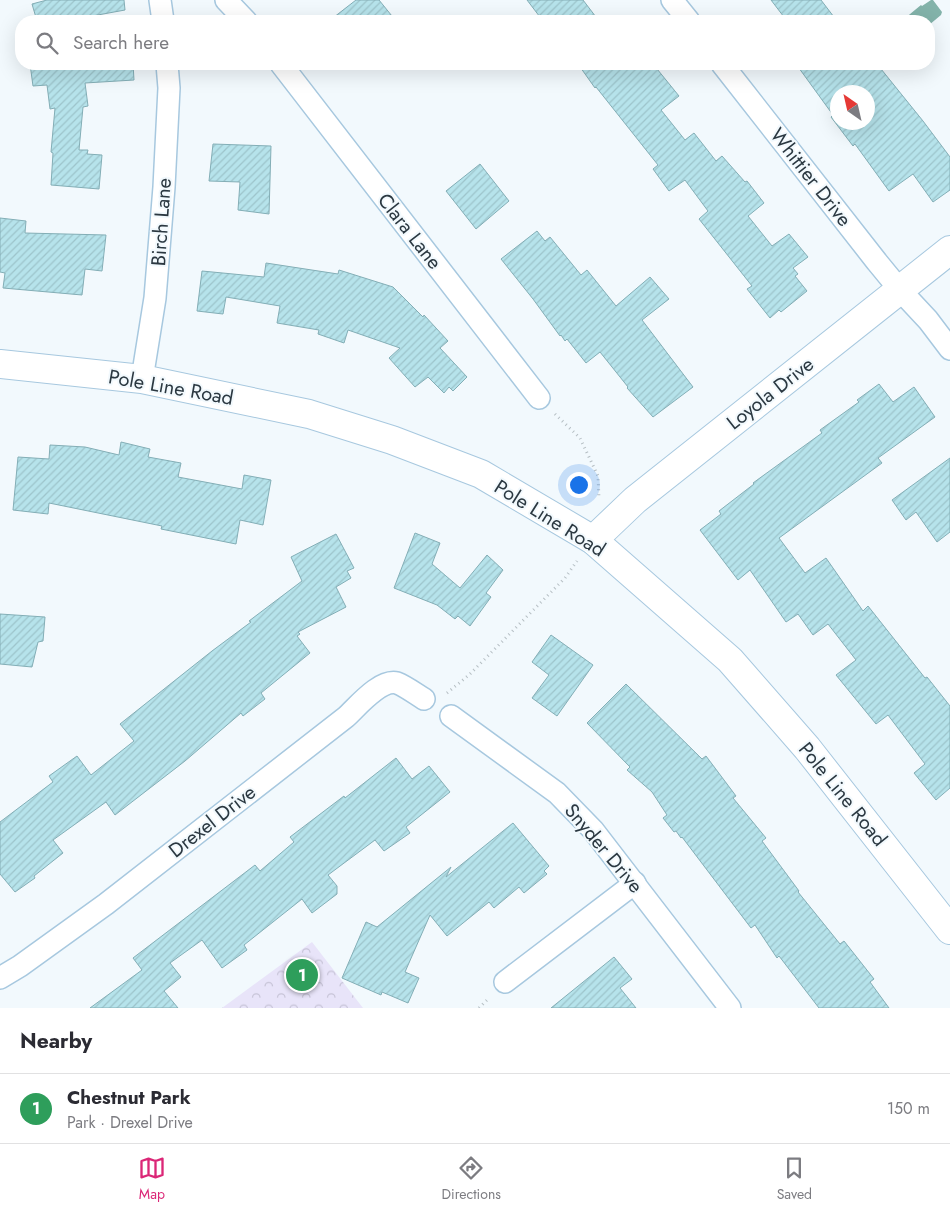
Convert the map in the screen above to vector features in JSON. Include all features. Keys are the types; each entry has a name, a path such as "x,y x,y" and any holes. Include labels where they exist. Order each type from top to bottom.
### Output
{"main road":[{"name":"Loyola Drive","path":"593,540 635,500 950,250"},
{"name":"Pole Line Road","path":"0,364 142,379 309,414 392,440 481,474 593,540 730,660 807,748 950,930"}],"street":[{"path":"160,0 162,15"},
{"path":"226,0 240,15"},
{"path":"672,0 684,15"},
{"name":"Birch Lane","path":"142,379 155,298 162,215 169,88 168,70"},
{"name":"Clara Lane","path":"285,70 539,398"},
{"name":"Whittier Drive","path":"727,70 877,262 928,320 950,349"},
{"name":"Drexel Drive","path":"0,978 106,904 346,717 374,690 387,682 397,683 438,704"},
{"name":"Snyder Drive","path":"438,704 557,793 593,830 730,1008"},
{"path":"505,982 635,883"}],"path":[{"path":"539,398 580,438 598,476 600,501"},
{"path":"438,704 565,578 593,540"}],"green space":[{"path":"312,942 363,1008 222,1008"}],"shaded area":[{"path":"933,0 942,12 941,15 935,20 935,15 909,15"}],"building":[{"path":"47,0 124,0 125,10 98,15 35,15 32,4"},
{"path":"356,0 379,0 391,15 337,15"},
{"path":"527,0 583,0 594,15 538,15"},
{"path":"771,0 821,0 832,15 782,15"},
{"path":"31,70 133,70 134,80 85,83 88,106 83,107 79,150 88,150 87,154 102,155 99,189 51,185 53,153 51,152 55,108 50,109 47,85 33,86"},
{"path":"582,70 658,70 679,96 661,110 685,140 694,133 716,161 722,156 745,182 747,181 764,203 748,216 772,246 789,234 808,257 793,268 798,274 795,276 807,291 781,312 779,310 770,318 747,289 752,286 699,219 708,211 685,180 669,191 653,169 658,165"},
{"path":"800,70 882,70 950,157 950,190 933,202 913,174 889,191 855,144 853,146 841,130 875,130 875,85 830,85 830,111"},
{"path":"213,144 271,146 269,214 238,210 240,182 209,181"},
{"path":"480,164 509,201 476,229 446,191"},
{"path":"0,218 26,221 25,233 106,235 102,271 85,269 82,295 3,288 5,273 0,272"},
{"path":"537,231 545,241 550,237 581,275 587,270 616,306 650,277 669,299 642,320 693,387 653,417 627,388 600,352 586,363 567,339 565,341 560,336 501,259"},
{"path":"266,263 338,274 339,270 393,287 423,317 424,315 448,341 440,348 467,377 453,391 449,387 444,393 428,377 415,387 389,358 400,348 348,330 344,343 318,334 319,330 277,323 280,306 226,297 223,314 197,311 202,271 264,277"},
{"path":"879,384 893,402 914,387 935,417 878,458 882,463 779,538 805,573 826,558 863,611 868,606 925,678 927,677 950,706 950,788 936,800 914,773 925,764 888,715 876,724 836,675 856,660 828,624 813,635 798,614 786,622 750,570 738,580 700,530 721,514 719,511 753,483 822,433 820,430 859,402 857,400"},
{"path":"121,442 150,449 148,457 181,463 178,477 242,489 244,475 271,480 263,525 240,520 236,544 161,529 162,526 49,503 48,514 13,510 18,457 49,459 50,445 85,447 119,455"},
{"path":"950,458 950,532 937,542 916,512 906,520 892,500"},
{"path":"415,533 440,543 432,564 460,588 487,555 503,570 486,593 491,597 470,626 458,616 455,619 437,605 394,588"},
{"path":"336,534 354,568 347,571 351,578 336,587 346,607 298,632 300,634 297,636 310,653 261,693 265,699 243,716 241,713 185,761 115,815 106,802 53,840 63,853 34,876 35,878 15,892 0,874 0,822 53,782 49,776 77,756 91,775 134,741 120,724 302,581 291,557"},
{"path":"0,614 45,617 43,641 38,642 32,667 0,664"},
{"path":"551,635 593,665 557,716 532,698 549,675 532,662"},
{"path":"626,684 702,759 706,756 736,796 733,798 766,838 762,841 798,892 840,944 844,941 874,979 870,982 889,1008 819,1008 779,956 777,958 755,925 751,928 682,837 676,831 674,832 663,818 667,815 652,792 627,770 630,767 587,723"},
{"path":"396,758 412,779 429,766 450,792 406,827 410,833 384,851 375,840 328,875 337,886 337,894 312,913 302,899 244,945 247,950 222,968 202,940 170,963 181,977 164,991 178,1008 90,1008 142,970 133,958 255,865 260,871 294,842 290,837 344,796 345,798"},
{"path":"513,823 549,866 544,871 547,874 524,893 519,887 494,908 489,902 447,936 430,915 405,972 419,978 408,1003 382,992 381,995 342,978 366,922 377,927 451,867 446,877"},
{"path":"614,957 632,979 620,988 636,1008 551,1008"}],"place":[{"name":"Chestnut Park","path":"302,975"}]}
